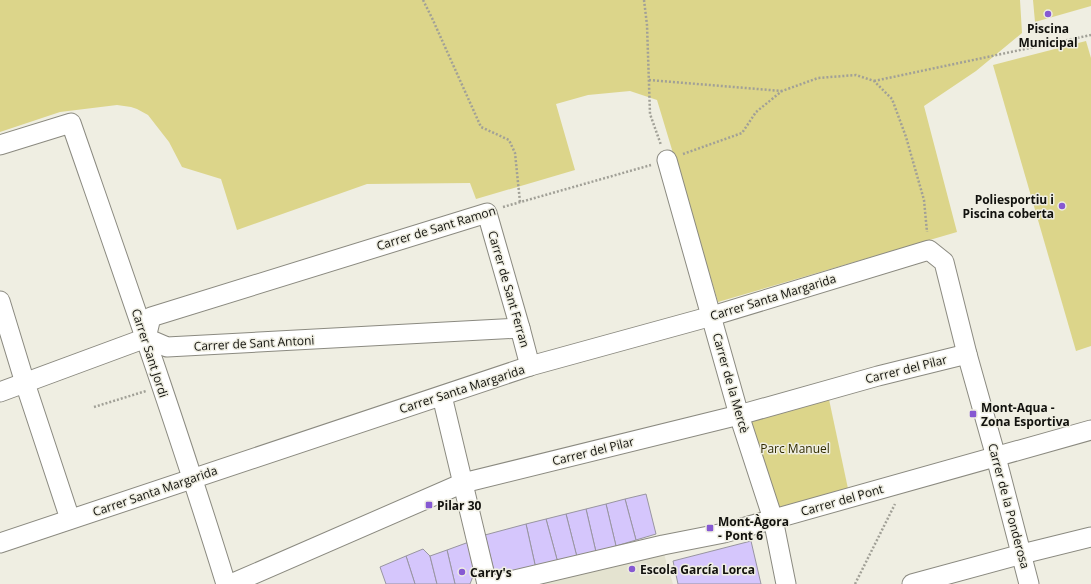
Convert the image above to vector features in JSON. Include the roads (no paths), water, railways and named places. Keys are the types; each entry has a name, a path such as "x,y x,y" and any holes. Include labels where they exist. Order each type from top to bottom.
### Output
{"street":[{"name":"Carrer Sant Jordi","path":"0,145 71,123 146,338 193,478 226,584"},
{"name":"Carrer de la Mercè","path":"667,160 739,414 773,519 786,584"},
{"name":"Carrer de Sant Ramon","path":"146,338 151,317 487,213"},
{"name":"Carrer de Sant Ferran","path":"487,213 530,366"},
{"name":"Carrer Santa Margarida","path":"0,543 530,366 712,316 929,250"},
{"name":"Carrer de la Ponderosa","path":"929,250 944,262 967,354 1029,584"},
{"path":"0,301 25,383 70,519"},
{"name":"Carrer de Sant Antoni","path":"146,338 167,347 520,328"},
{"path":"0,392 146,338"},
{"name":"Carrer del Pilar","path":"231,584 463,483 739,414 878,376 967,354"},
{"path":"442,396 487,584"},
{"name":"Carrer del Pont","path":"498,584 663,545 724,533 1091,430"},
{"path":"912,584 1091,537"}],"place":[{"name":"Piscina Municipal","path":"1048,14"},
{"name":"Poliesportiu i Piscina coberta","path":"1062,206"},
{"name":"Mont-Aqua - Zona Esportiva","path":"973,414"},
{"name":"Pilar 30","path":"429,505"},
{"name":"Mont-Àgora - Pont 6","path":"710,528"},
{"name":"Escola García Lorca","path":"632,569"},
{"name":"Carry's","path":"462,572"}],"park label":[{"name":"Parc Manuel","path":"795,448"}]}
